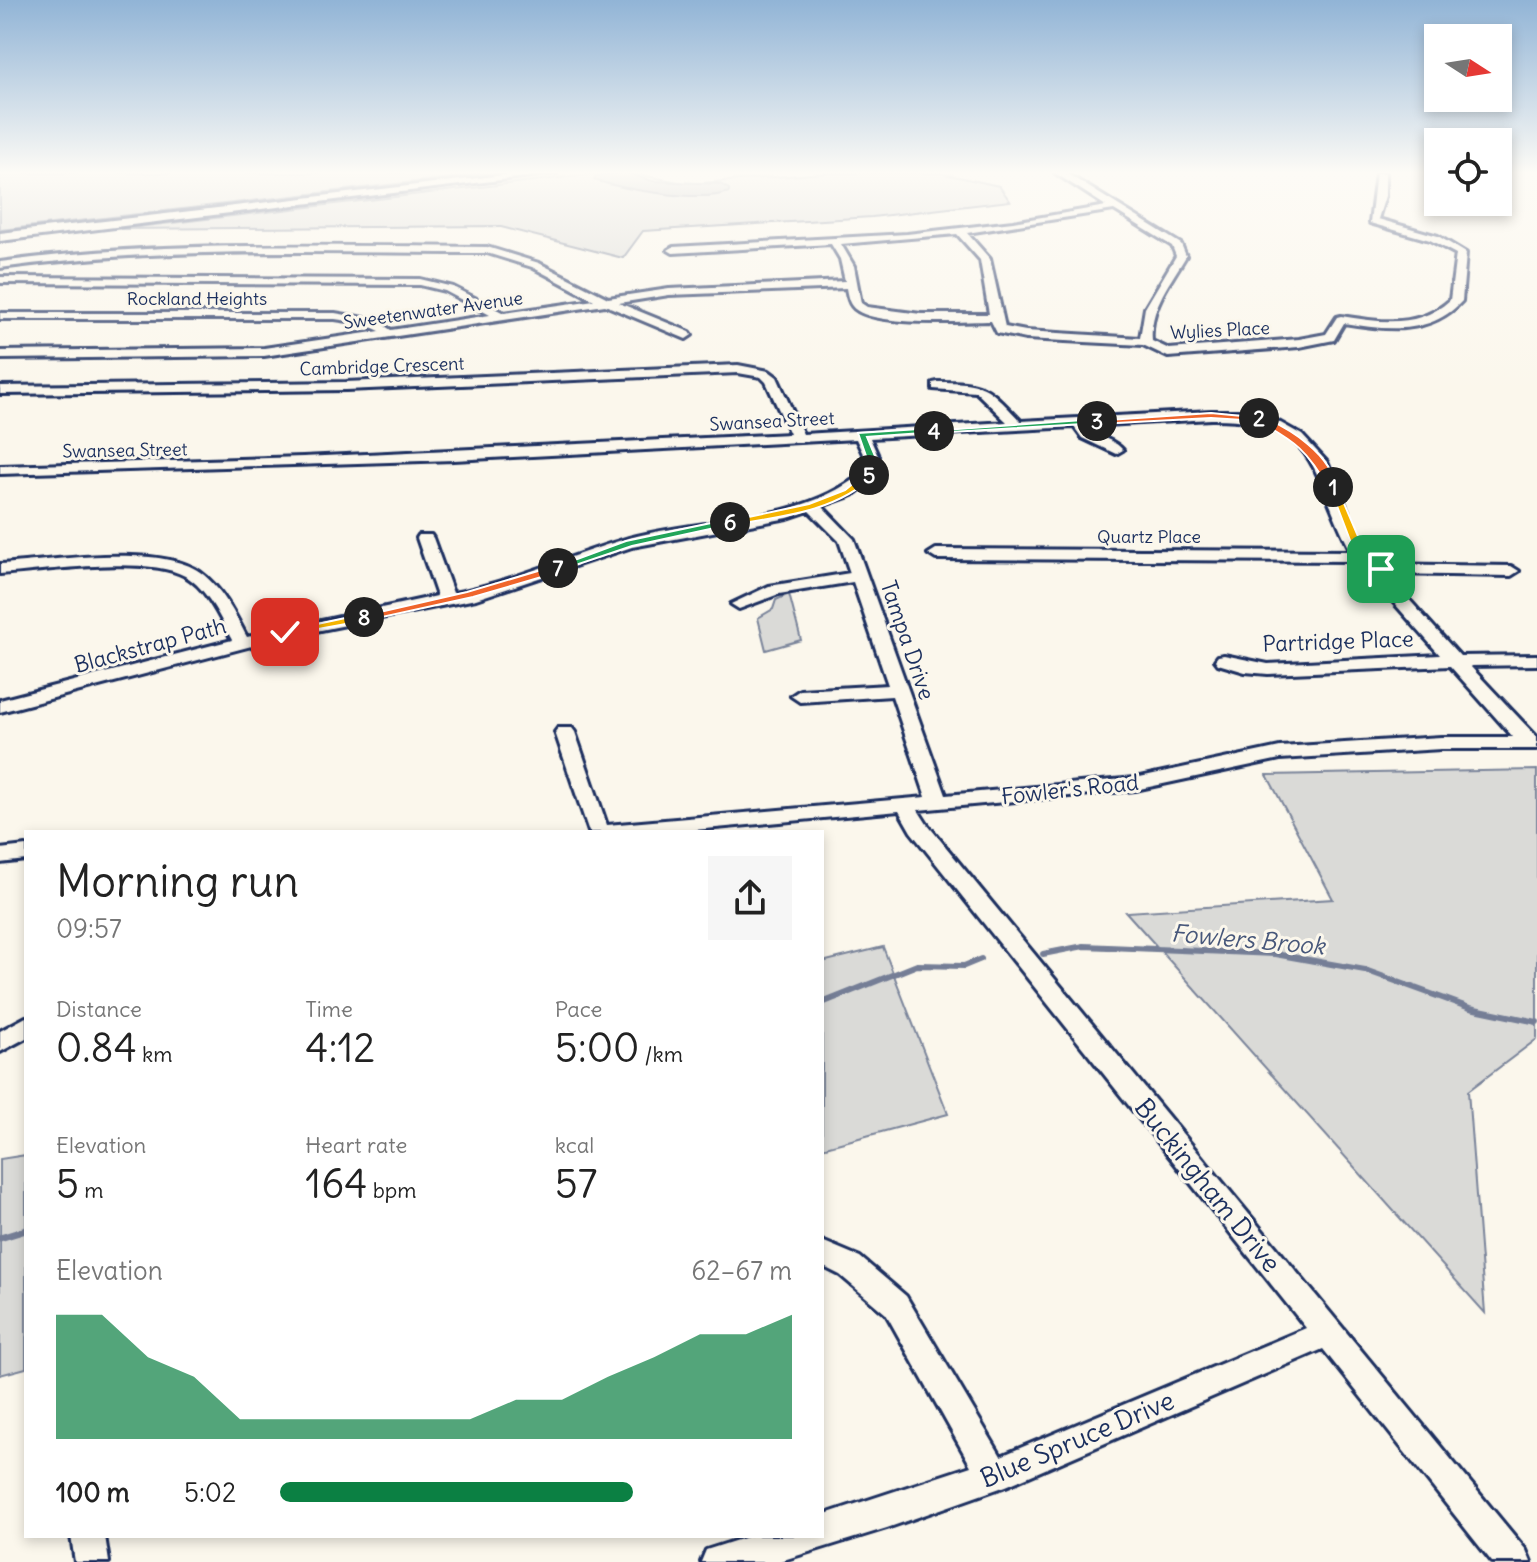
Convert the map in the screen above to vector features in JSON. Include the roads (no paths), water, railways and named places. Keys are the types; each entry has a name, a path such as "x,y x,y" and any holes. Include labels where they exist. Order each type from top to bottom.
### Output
{"street":[{"path":"673,250 746,246"},
{"path":"837,246 850,264 857,306 867,313 997,317 983,256 973,246"},
{"path":"1146,342 1144,330 1149,311 1181,256 1177,246"},
{"name":"Wylies Place","path":"997,317 999,328 1012,334 1146,342 1158,351 1168,353 1299,343 1330,337 1341,319 1395,328 1433,318 1456,301 1461,256 1448,246"},
{"path":"0,265 134,250 478,250 515,258 686,335"},
{"path":"0,280 420,282 449,289 505,318"},
{"name":"Sweetenwater Avenue","path":"0,355 114,355 142,371 678,291 853,284"},
{"name":"Rockland Heights","path":"0,316 335,316 368,321 389,334"},
{"name":"Cambridge Crescent","path":"0,390 142,371 346,386 718,370 765,374 785,369"},
{"path":"765,374 772,380 798,437"},
{"path":"938,386 973,386 981,389 1018,426"},
{"name":"Swansea Street","path":"0,470 189,467 410,458 1045,424 1083,429 1226,415 1264,420 1293,438 1321,464 1366,562 1533,743"},
{"path":"1083,429 1116,450"},
{"name":"Blackstrap Path","path":"0,706 242,643 447,600 543,574 629,543 813,506 848,492 869,475 871,456 861,434"},
{"name":"Tampa Drive","path":"813,506 842,532 861,576 938,802"},
{"path":"425,538 447,600"},
{"name":"Quartz Place","path":"936,554 1366,562 1511,571"},
{"path":"0,569 137,562 172,565 190,572 203,583 242,643"},
{"path":"739,604 775,590 861,576"},
{"name":"Partridge Place","path":"1224,660 1245,667 1268,669 1537,660"},
{"path":"800,696 900,690"},
{"path":"565,732 599,830"},
{"name":"Fowler's Road","path":"624,830 1135,784 1280,753 1396,744 1533,743"},
{"name":"Buckingham Drive","path":"906,806 918,827 1049,991 1514,1562"},
{"path":"0,856 24,853"},
{"path":"0,1043 24,1027"},
{"path":"824,1254 850,1266 896,1305 994,1475"},
{"name":"Blue Spruce Drive","path":"824,1531 924,1501 994,1475 1328,1333"},
{"path":"88,1538 92,1562"},
{"path":"718,1562 802,1538"}],"waterway":[{"name":"Fowlers Brook","path":"1043,954 1084,946 1275,954 1365,970 1470,1008 1537,1022"},
{"name":"Fowlers Brook","path":"824,1002 917,965 964,966 981,959"},
{"name":"Fowlers Brook","path":"0,1238 24,1231"}]}
